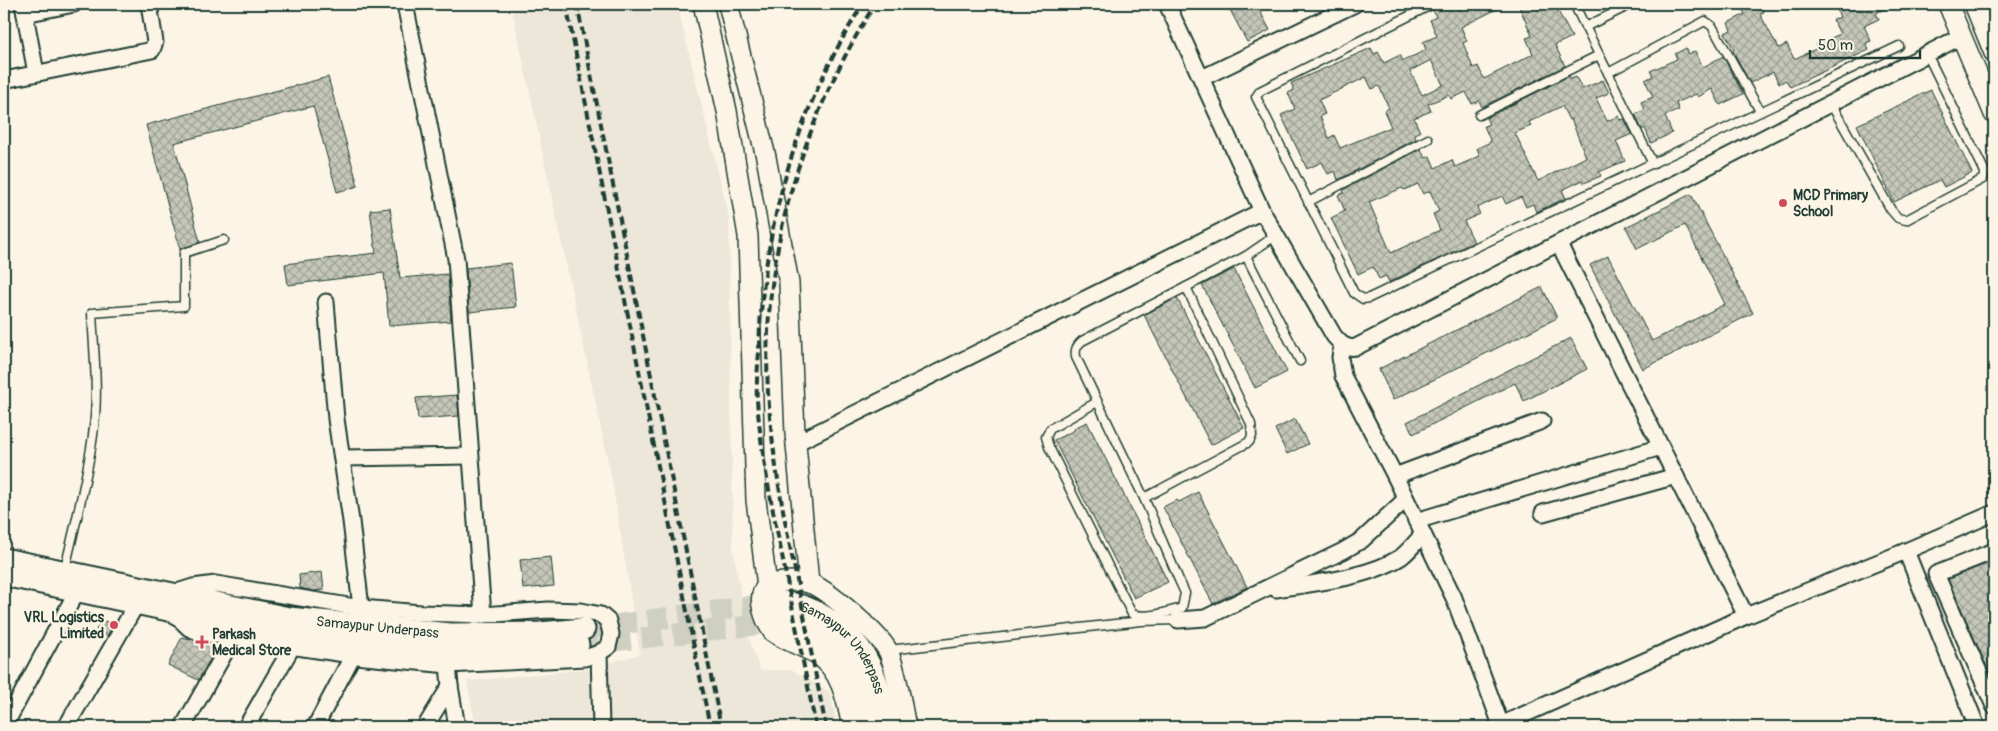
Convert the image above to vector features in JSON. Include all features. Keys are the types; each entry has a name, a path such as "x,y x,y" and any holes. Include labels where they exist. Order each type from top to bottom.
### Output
{"main road":[{"path":"4,559 74,579 171,602"},
{"path":"4,575 74,579 137,603 171,602"},
{"name":"Samaypur Underpass","path":"171,602 289,618 450,634 540,633 581,637"},
{"name":"Samaypur Underpass","path":"769,604 786,602 810,609 839,628 859,646 866,656 877,682 888,727"},
{"name":"Samaypur Underpass","path":"769,604 782,621 798,625 822,637 839,651 852,668 862,689 871,727"}],"street":[{"path":"36,73 24,9 74,4"},
{"path":"4,80 152,50 155,42 149,4"},
{"path":"405,4 456,259 483,615"},
{"path":"704,4 728,111 748,236 756,500 769,604"},
{"path":"728,4 766,157 789,284 796,442 809,583"},
{"path":"1168,4 1262,211 1334,336 1342,346 1350,349 1559,244 1962,36"},
{"path":"1948,4 1994,114"},
{"path":"1974,4 1994,52"},
{"path":"1202,78 1345,6"},
{"path":"796,442 1262,211"},
{"path":"1559,244 1746,616"},
{"path":"326,302 336,419 361,608"},
{"path":"1342,346 1340,357 1343,376 1395,476 1454,598 1499,726 1746,616 1906,552 1994,513"},
{"path":"1395,476 1542,421"},
{"path":"1257,592 1345,578 1400,557 1420,528 1661,447"},
{"path":"342,458 470,456"},
{"path":"1543,513 1676,476"},
{"path":"1178,620 1205,618 1344,551 1362,540 1406,499"},
{"path":"1994,551 1936,574 1994,706"},
{"path":"1906,552 1977,727"},
{"path":"4,727 74,579"},
{"path":"769,604 799,581 809,583 818,588 849,610 888,650 894,667 906,727"},
{"path":"216,584 361,608 483,615 548,610 581,611 601,615 608,621 611,634 608,647 599,653 585,658 448,665 292,647 194,631 171,602 193,587 216,584"},
{"path":"769,604 763,589 760,599 769,627 773,632 816,654 828,665 841,684 852,727"},
{"path":"66,727 137,603"},
{"path":"183,727 233,638"},
{"path":"246,727 292,647"},
{"path":"599,653 601,727"},
{"path":"314,727 353,655"},
{"path":"448,665 458,727"},
{"path":"425,727 450,686"}],"lane":[{"path":"1433,4 1257,94 1256,101 1354,293 1363,299 1369,298 1653,164 1898,46"},
{"path":"1574,4 1653,164"},
{"path":"1585,27 1632,4"},
{"path":"1608,73 1705,21 1712,26 1760,111"},
{"path":"1831,104 1890,210 1898,218 1906,220 1983,179 1985,172 1927,54"},
{"path":"1479,115 1599,55"},
{"path":"1308,202 1428,138"},
{"path":"1097,402 1050,429 1046,437 1047,442 1132,614 1137,616 1155,615 1182,608 1184,593 1144,498 1076,358 1075,350 1077,344 1246,256 1276,236"},
{"path":"74,579 80,507 93,434 96,391 92,313 184,306 184,253 224,240"},
{"path":"1246,256 1300,360"},
{"path":"1144,498 1248,442 1252,436 1251,424 1186,287"},
{"path":"888,650 1141,621 1178,620"}],"shaded area":[{"path":"511,4 677,4 729,217 733,548 748,635 760,670 792,670 830,692 837,727 476,727 467,681 588,669 640,654 612,480"}],"building":[{"path":"1227,4 1256,4 1270,30 1247,42"},
{"path":"1447,4 1507,4 1461,27 1467,41 1463,43 1473,68 1478,66 1484,79 1533,54 1526,38 1532,36 1518,4 1554,4 1572,37 1555,45 1565,66 1482,107 1479,101 1472,104 1466,92 1451,99 1449,95 1428,104 1431,111 1414,118 1420,132 1414,134 1416,139 1338,180 1335,171 1328,174 1322,162 1307,169 1281,115 1295,109 1288,93 1294,90 1291,83 1371,48 1374,54 1378,52 1384,63 1400,55 1403,61 1426,50 1423,42 1437,36 1430,20 1436,17 1433,10","holes":["1431,60 1443,85 1422,95 1410,71","1366,77 1372,89 1379,86 1389,108 1384,111 1391,127 1340,148 1334,135 1329,138 1320,116 1325,114 1319,100"]},
{"path":"1739,4 1760,4 1764,12 1760,14 1775,42 1779,48 1787,44 1794,59 1818,48 1816,45 1840,34 1833,20 1840,17 1837,10 1851,4 1895,4 1876,13 1879,19 1864,26 1871,41 1866,43 1869,50 1790,87 1786,80 1779,84 1773,72 1750,83 1725,33 1731,30 1728,23 1745,14"},
{"path":"1686,48 1689,54 1695,51 1703,67 1723,56 1743,94 1720,105 1712,89 1698,97 1696,94 1676,103 1679,110 1665,116 1672,133 1651,143 1645,128 1642,130 1635,114 1645,110 1641,102 1653,97 1645,80 1653,76 1650,71 1677,59 1675,54"},
{"path":"1569,76 1571,79 1576,77 1582,89 1603,80 1609,93 1596,98 1607,121 1619,116 1620,120 1624,119 1632,134 1616,141 1625,161 1599,172 1601,176 1584,183 1583,180 1562,190 1566,198 1536,212 1533,204 1526,207 1521,197 1506,204 1502,196 1477,208 1480,214 1464,221 1474,242 1389,282 1386,276 1379,279 1373,267 1358,274 1331,218 1345,211 1338,195 1344,193 1343,190 1421,149 1425,158 1430,156 1435,168 1452,160 1455,167 1480,156 1477,148 1491,142 1484,126 1489,124 1486,118","holes":["1562,106 1569,120 1571,119 1586,157 1538,181 1515,133 1531,126 1529,122","1418,184 1423,194 1430,191 1439,211 1433,214 1440,230 1391,253 1369,202 1402,188 1404,190"]},
{"path":"328,77 358,186 337,192 313,106 174,143 200,242 180,249 146,125"},
{"path":"1931,90 1972,173 1944,187 1940,180 1894,202 1857,125"},
{"path":"1691,194 1753,313 1643,369 1590,265 1608,256 1652,341 1725,304 1685,225 1637,249 1626,227"},
{"path":"390,208 400,278 448,274 451,321 389,326 384,273 288,285 285,264 376,253 370,210"},
{"path":"511,263 516,307 469,312 466,268"},
{"path":"1234,269 1287,372 1255,388 1202,285"},
{"path":"1542,287 1557,318 1393,400 1379,369"},
{"path":"1177,298 1244,428 1211,445 1144,315"},
{"path":"1571,338 1587,369 1524,401 1515,383 1413,434 1407,422"},
{"path":"457,395 459,416 418,419 416,398"},
{"path":"1295,419 1308,444 1287,454 1275,429"},
{"path":"1087,422 1168,582 1134,598 1054,440"},
{"path":"1198,492 1247,587 1213,604 1163,507 1177,500 1179,502"},
{"path":"551,557 554,586 523,589 520,560"},
{"path":"1994,561 1994,683 1948,579"},
{"path":"322,572 324,590 313,591 300,588 299,575"},
{"path":"101,621 115,623 107,636 96,630"},
{"path":"182,637 218,646 198,680 168,665"}],"tunnel":[{"path":"584,629 767,604"},
{"path":"578,645 773,623"}],"railway":[{"path":"566,4 710,727"},
{"path":"577,4 721,727"},
{"path":"816,727 761,440 757,388 762,305 767,260 787,170 819,85 863,4"},
{"path":"826,727 787,530 772,438 768,392 768,340 771,289 780,239 792,190 807,142 826,94 875,4"}],"place":[{"name":"MCD Primary School","path":"1783,203"},
{"name":"VRL Logistics Limited","path":"114,625"},
{"name":"Parkash Medical Store","path":"202,642"}]}
